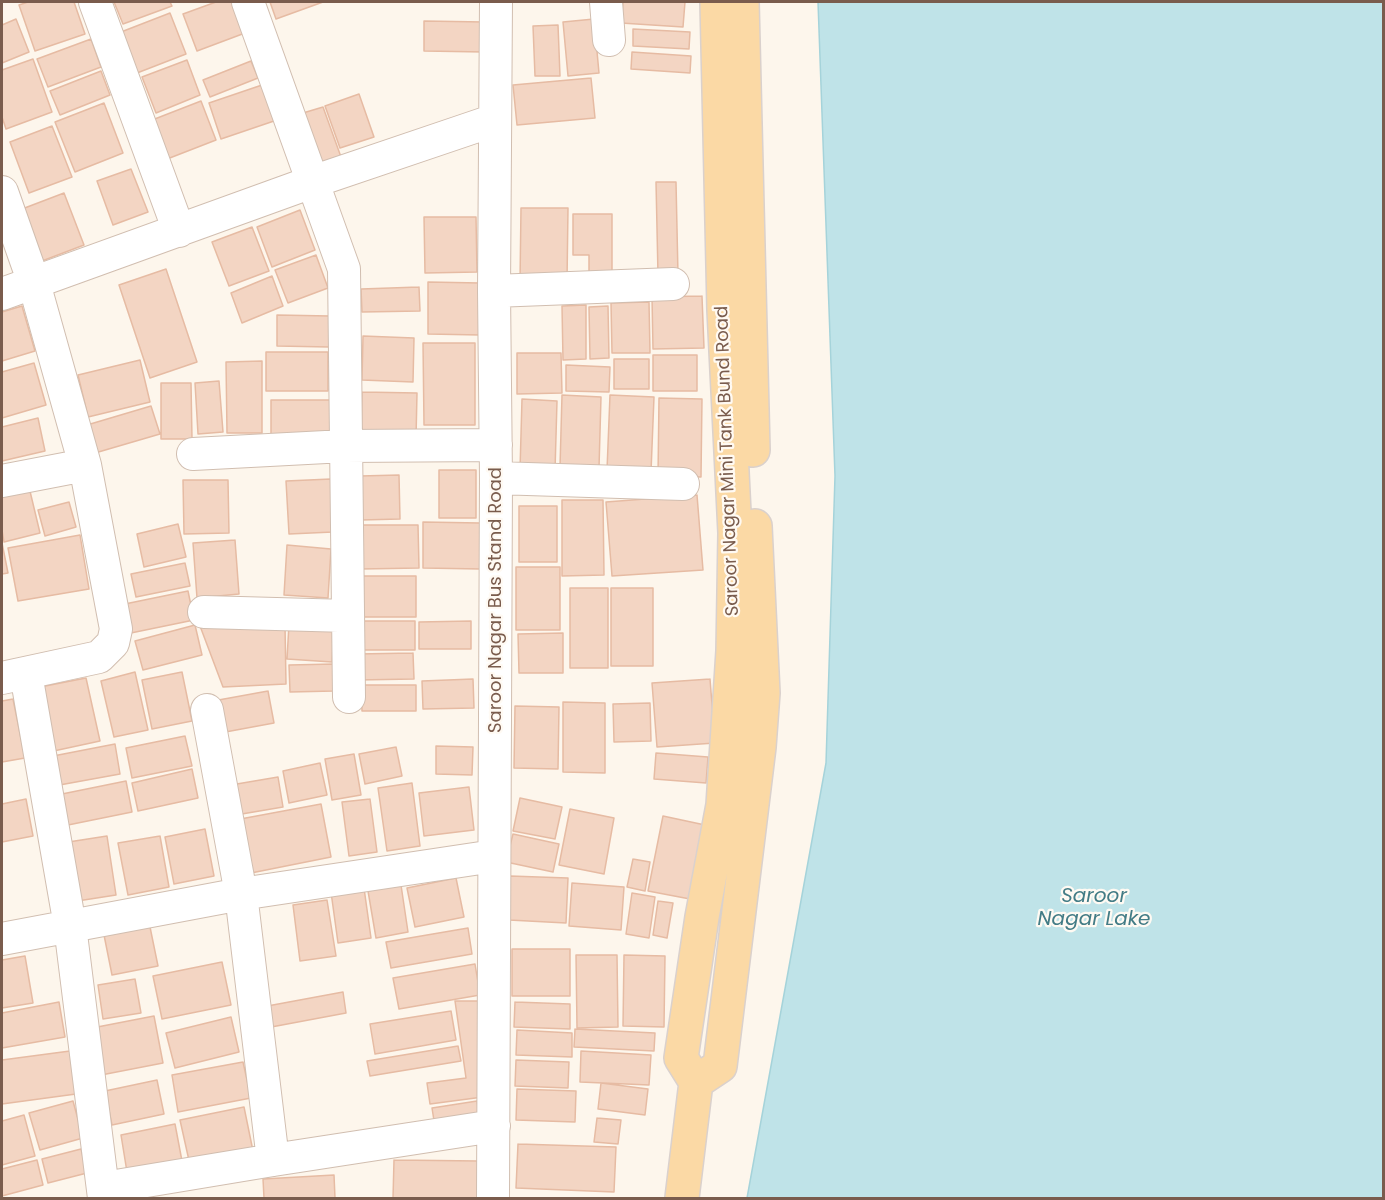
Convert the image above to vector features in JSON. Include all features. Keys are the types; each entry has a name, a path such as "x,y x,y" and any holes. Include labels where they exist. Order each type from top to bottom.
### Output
{"main road":[{"name":"Saroor Nagar Mini Tank Bund Road","path":"696,1082 681,1058 702,917 723,805 733,651 740,416 724,310 717,2"},
{"path":"682,1198 696,1082 720,1065 759,747 763,693 740,416 742,2"},
{"path":"730,696 763,693"}],"street":[{"path":"95,2 179,231"},
{"path":"248,2 344,269 350,697"},
{"name":"Saroor Nagar Bus Stand Road","path":"493,1198 495,1126 496,2"},
{"path":"606,2 609,40"},
{"path":"2,294 312,182 495,120"},
{"path":"2,192 34,283 85,465 116,629 113,644 99,657 14,676 70,926 104,1193 273,1160 495,1126"},
{"path":"494,291 673,284"},
{"path":"193,454 345,446 496,446"},
{"path":"2,481 85,465"},
{"path":"496,478 683,484"},
{"path":"204,612 348,616"},
{"path":"207,710 241,894 273,1160"},
{"path":"2,939 241,894 494,856"}],"water":[{"name":"Saroor Nagar Lake","path":"818,2 1383,2 1383,1198 747,1198 826,763 835,476"}],"building":[{"path":"28,2 74,2 85,34 35,51 19,5"},
{"path":"114,2 170,2 172,6 123,24"},
{"path":"216,2 233,2 245,33 197,51 183,14"},
{"path":"270,2 323,2 276,19"},
{"path":"623,2 685,2 683,27 621,23"},
{"path":"170,13 186,54 137,73 121,32"},
{"path":"16,19 29,52 2,63 2,25"},
{"path":"594,19 599,73 568,76 563,22"},
{"path":"424,21 484,22 484,52 424,51"},
{"path":"558,25 560,76 535,76 533,26"},
{"path":"633,29 690,32 689,49 633,46"},
{"path":"91,39 101,67 48,87 37,59"},
{"path":"632,52 691,56 690,73 631,69"},
{"path":"33,59 52,112 6,129 2,117 2,70"},
{"path":"187,60 200,95 156,113 142,77"},
{"path":"251,61 258,78 210,97 203,80"},
{"path":"101,71 110,95 60,115 50,91"},
{"path":"591,78 595,118 517,125 513,85"},
{"path":"262,85 274,121 221,139 209,103"},
{"path":"359,94 374,137 340,148 325,106"},
{"path":"201,101 216,140 162,161 147,122"},
{"path":"104,103 123,153 75,172 55,122"},
{"path":"323,107 341,157 321,164 303,113"},
{"path":"52,126 72,177 29,193 10,142"},
{"path":"131,169 148,212 113,225 97,181"},
{"path":"656,182 676,182 678,275 658,275"},
{"path":"64,193 84,245 42,261 22,209"},
{"path":"521,208 568,208 567,282 520,282"},
{"path":"300,210 315,250 272,267 257,227"},
{"path":"573,214 612,214 612,272 589,272 589,255 573,255"},
{"path":"424,217 476,217 477,272 425,273"},
{"path":"252,227 269,271 229,286 212,242"},
{"path":"316,255 328,288 288,303 275,270"},
{"path":"166,269 197,362 150,378 119,285"},
{"path":"272,276 283,306 242,323 231,293"},
{"path":"428,282 480,283 480,335 428,334"},
{"path":"419,287 420,311 362,312 361,289"},
{"path":"702,296 704,348 653,349 652,297"},
{"path":"649,302 650,353 612,353 611,303"},
{"path":"586,305 586,359 563,360 562,306"},
{"path":"22,306 35,351 2,361 2,312"},
{"path":"608,306 609,358 590,359 589,307"},
{"path":"277,315 330,316 329,347 277,346"},
{"path":"363,336 414,338 413,382 362,380"},
{"path":"423,343 475,343 475,425 424,425"},
{"path":"266,352 328,352 328,391 266,391"},
{"path":"517,353 561,353 562,393 517,394"},
{"path":"653,355 697,355 697,391 653,391"},
{"path":"614,359 649,359 649,389 614,389"},
{"path":"140,360 150,402 88,417 78,375"},
{"path":"262,361 262,433 227,433 226,362"},
{"path":"34,363 46,405 2,418 2,372"},
{"path":"566,365 610,367 609,392 566,391"},
{"path":"219,381 223,432 198,434 195,383"},
{"path":"161,383 191,383 192,439 161,439"},
{"path":"362,392 417,393 416,438 361,437"},
{"path":"562,395 601,397 599,468 560,467"},
{"path":"610,395 654,397 651,472 607,470"},
{"path":"659,398 702,399 701,477 658,476"},
{"path":"522,399 557,401 555,471 520,470"},
{"path":"271,400 332,400 333,438 271,438"},
{"path":"151,406 160,434 95,453 87,425"},
{"path":"38,418 45,451 2,461 2,427"},
{"path":"439,470 476,470 476,518 439,518"},
{"path":"399,475 400,519 361,520 360,476"},
{"path":"331,479 333,532 289,534 286,481"},
{"path":"183,480 228,480 229,533 184,534"},
{"path":"29,487 40,533 4,542 2,493"},
{"path":"697,495 703,570 612,576 606,502"},
{"path":"562,500 603,500 604,575 562,576"},
{"path":"69,502 76,527 45,536 38,510"},
{"path":"519,506 557,506 557,562 519,562"},
{"path":"423,522 480,523 480,569 423,568"},
{"path":"178,524 186,557 144,567 137,534"},
{"path":"360,525 418,525 419,568 361,569"},
{"path":"80,535 89,589 18,601 8,548"},
{"path":"235,540 239,594 197,598 193,543"},
{"path":"2,543 8,573 2,574"},
{"path":"287,545 331,549 328,598 284,595"},
{"path":"185,563 190,586 136,597 131,574"},
{"path":"516,567 560,567 560,630 516,630"},
{"path":"362,576 416,576 416,617 363,617"},
{"path":"570,588 608,588 608,668 570,668"},
{"path":"611,588 653,588 653,666 611,666"},
{"path":"188,591 194,620 126,634 120,605"},
{"path":"362,621 415,621 415,650 362,650"},
{"path":"471,621 471,649 419,649 419,622"},
{"path":"289,624 334,626 332,662 287,659"},
{"path":"195,625 202,655 143,670 135,641"},
{"path":"285,625 286,684 223,687 200,626"},
{"path":"563,633 563,673 519,673 518,634"},
{"path":"413,653 414,679 357,680 357,654"},
{"path":"334,664 334,691 290,692 289,665"},
{"path":"135,672 148,730 114,737 101,681"},
{"path":"182,672 192,721 152,729 142,680"},
{"path":"86,678 100,741 49,752 35,688"},
{"path":"473,679 474,708 423,709 422,681"},
{"path":"710,679 715,743 657,747 652,683"},
{"path":"361,685 416,685 416,711 362,711"},
{"path":"268,691 274,723 220,733 213,701"},
{"path":"13,699 25,758 2,762 2,701"},
{"path":"563,702 605,703 605,773 563,772"},
{"path":"650,703 651,741 614,742 613,704"},
{"path":"515,706 559,707 558,769 514,768"},
{"path":"185,736 192,766 132,778 126,748"},
{"path":"115,744 120,774 54,786 48,757"},
{"path":"436,746 473,747 472,775 436,774"},
{"path":"396,747 402,776 365,784 359,754"},
{"path":"656,753 708,757 706,783 654,779"},
{"path":"354,754 361,795 332,800 325,759"},
{"path":"320,763 327,795 289,803 283,771"},
{"path":"192,769 198,798 138,811 132,783"},
{"path":"278,777 283,807 230,816 225,786"},
{"path":"126,781 132,812 68,825 62,794"},
{"path":"412,783 420,846 387,851 378,788"},
{"path":"469,787 474,830 424,836 419,793"},
{"path":"520,798 562,807 555,839 513,831"},
{"path":"26,799 33,836 2,842 2,804"},
{"path":"370,799 377,852 349,856 342,802"},
{"path":"321,804 331,857 246,874 235,820"},
{"path":"570,809 614,818 604,874 559,865"},
{"path":"663,816 705,825 690,899 648,891"},
{"path":"205,829 214,876 174,884 165,837"},
{"path":"513,834 559,844 553,872 506,862"},
{"path":"107,836 116,895 71,902 62,843"},
{"path":"160,836 169,887 128,895 118,843"},
{"path":"633,859 650,862 645,891 627,887"},
{"path":"510,876 568,878 566,923 509,920"},
{"path":"456,878 464,917 415,927 407,888"},
{"path":"572,883 624,887 621,930 569,926"},
{"path":"401,885 408,932 376,938 368,891"},
{"path":"364,888 371,938 338,943 331,892"},
{"path":"632,893 655,897 649,938 626,934"},
{"path":"327,900 336,956 300,961 293,905"},
{"path":"658,901 673,903 667,938 653,935"},
{"path":"150,927 158,966 112,975 104,935"},
{"path":"468,928 472,954 391,968 386,942"},
{"path":"512,949 570,949 570,996 512,996"},
{"path":"576,955 617,955 618,1027 577,1028"},
{"path":"624,955 665,956 664,1027 623,1026"},
{"path":"25,956 33,1003 2,1008 2,960"},
{"path":"222,962 231,1005 162,1019 153,976"},
{"path":"475,964 480,995 399,1009 393,978"},
{"path":"135,979 141,1013 103,1019 98,985"},
{"path":"343,992 346,1013 266,1028 262,1007"},
{"path":"455,1001 479,1001 483,1097 430,1104 427,1083 466,1078"},
{"path":"59,1002 65,1037 2,1048 2,1013"},
{"path":"515,1002 570,1004 570,1029 514,1027"},
{"path":"451,1011 456,1040 375,1054 370,1024"},
{"path":"154,1016 163,1063 96,1076 87,1029"},
{"path":"231,1017 239,1052 175,1068 166,1033"},
{"path":"575,1029 655,1033 654,1051 574,1047"},
{"path":"517,1030 572,1033 572,1057 516,1055"},
{"path":"458,1046 461,1061 370,1076 367,1061"},
{"path":"70,1051 76,1094 2,1104 2,1060"},
{"path":"581,1051 651,1055 649,1085 580,1082"},
{"path":"516,1060 569,1062 568,1088 515,1086"},
{"path":"243,1062 251,1098 178,1112 172,1075"},
{"path":"157,1080 164,1114 112,1125 105,1091"},
{"path":"601,1083 648,1089 645,1115 598,1109"},
{"path":"517,1089 576,1091 575,1122 516,1120"},
{"path":"73,1101 83,1138 40,1150 29,1113"},
{"path":"477,1101 480,1120 435,1127 432,1108"},
{"path":"244,1107 253,1151 190,1165 180,1120"},
{"path":"24,1115 35,1156 2,1165 2,1121"},
{"path":"597,1118 621,1120 618,1144 594,1142"},
{"path":"175,1124 182,1161 127,1172 121,1135"},
{"path":"518,1144 616,1147 614,1192 516,1188"},
{"path":"81,1149 87,1173 48,1183 42,1159"},
{"path":"37,1160 43,1185 2,1196 2,1169"},
{"path":"394,1160 479,1161 479,1198 393,1198"},
{"path":"334,1175 335,1198 264,1198 263,1179"}]}
